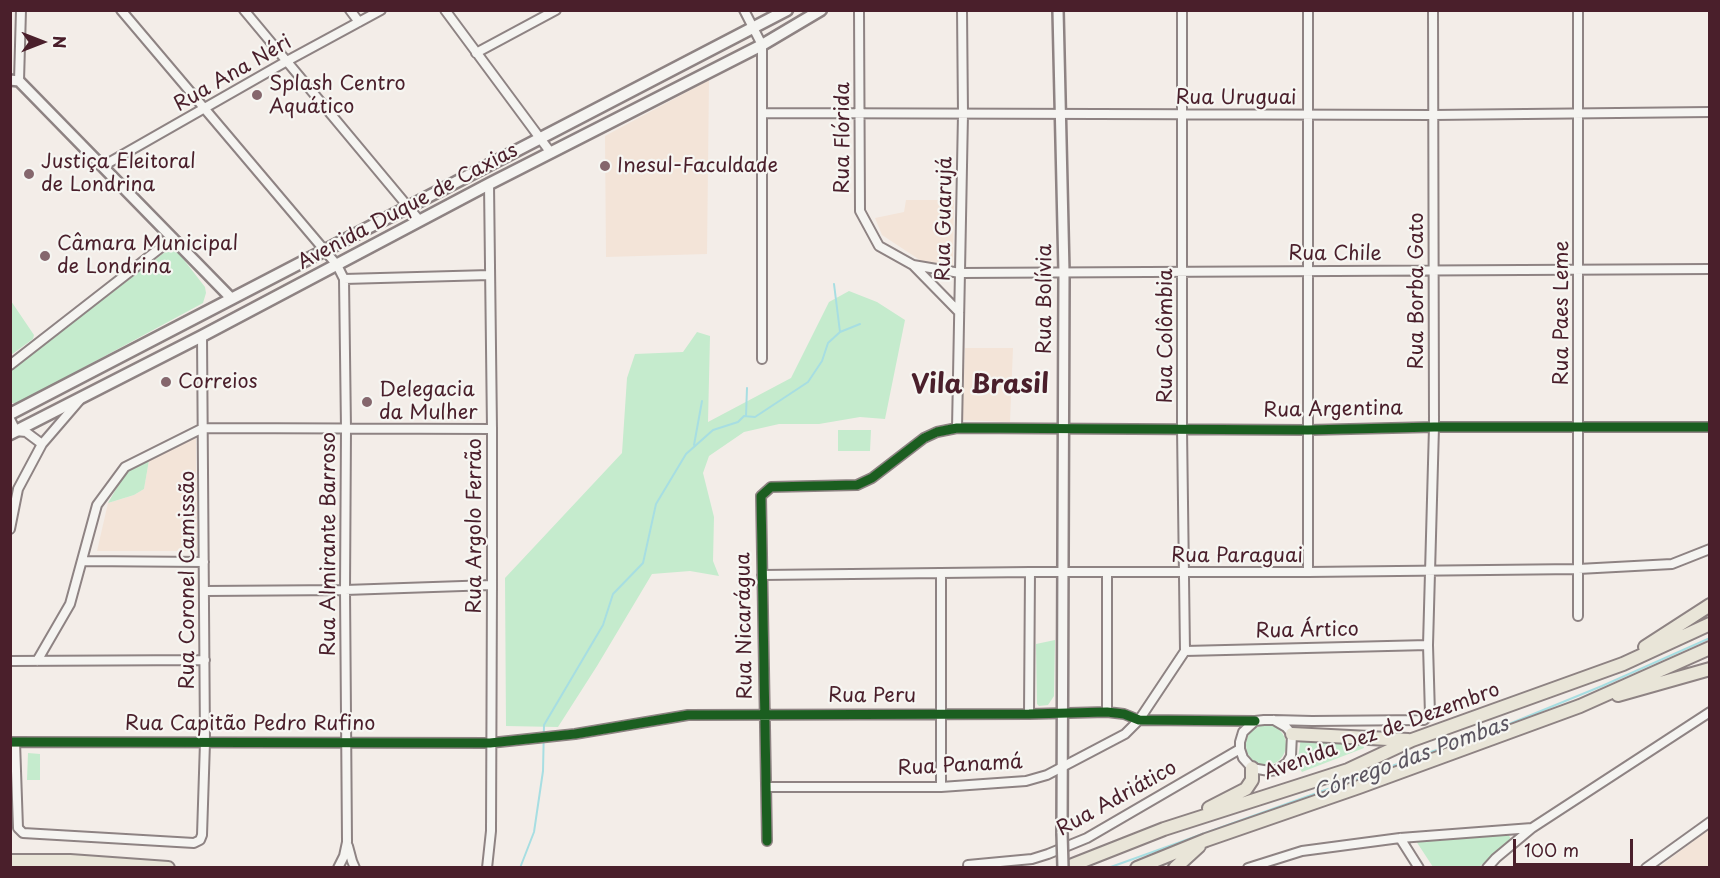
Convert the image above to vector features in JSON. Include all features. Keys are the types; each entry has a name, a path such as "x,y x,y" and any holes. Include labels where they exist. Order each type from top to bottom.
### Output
{"highway":[{"path":"1623,664 1664,634 1710,605"},
{"name":"Avenida Dez de Dezembro","path":"1064,867 1164,829 1348,770 1412,740 1623,664 1710,624"},
{"path":"1137,867 1206,840 1580,706 1710,648"},
{"path":"1580,706 1710,669"},
{"path":"1292,734 1412,740"},
{"path":"1164,829 1246,789 1252,780 1252,768"},
{"path":"1175,867 1206,840"},
{"path":"10,861 70,861 168,867"}],"main road":[{"name":"Avenida Duque de Caxias","path":"10,414 787,10"},
{"name":"Avenida Duque de Caxias","path":"13,432 183,346 489,184 762,45 821,10"},
{"path":"624,115 660,90 662,86 660,77"},
{"path":"448,206 447,193 462,179"},
{"path":"285,271 293,288"},
{"path":"175,328 183,346"}],"street":[{"path":"21,10 15,80 103,166 231,298"},
{"name":"Rua Almirante Barroso","path":"121,10 337,265 344,279 347,842 344,856 338,867"},
{"path":"244,10 420,221"},
{"path":"350,10 358,22"},
{"name":"Rua Ana Néri","path":"103,166 381,10"},
{"path":"445,10 551,153"},
{"path":"744,10 762,45 762,358"},
{"name":"Rua Flórida","path":"859,10 860,210 879,246 913,265 960,273"},
{"name":"Rua Guarujá","path":"957,428 963,114 962,10"},
{"name":"Rua Bolívia","path":"1058,10 1064,272 1062,767 1064,867"},
{"name":"Rua Colômbia","path":"1182,10 1182,429 1185,651"},
{"path":"1308,10 1308,572"},
{"name":"Rua Borba Gato","path":"1312,721 1424,720 1430,715 1428,645 1434,427 1433,10"},
{"name":"Rua Paes Leme","path":"1578,10 1578,616"},
{"path":"476,53 555,11"},
{"name":"Rua Uruguai","path":"762,113 1433,115 1710,112"},
{"name":"Rua Argolo Ferrão","path":"487,867 491,831 492,585 489,184"},
{"path":"10,365 173,238"},
{"path":"913,265 959,312"},
{"name":"Rua Chile","path":"960,273 1710,268"},
{"path":"344,279 490,275"},
{"name":"Rua Coronel Camissão","path":"13,742 18,828 23,833 194,843 200,840 205,742 202,336"},
{"path":"10,529 18,489 42,444 82,397"},
{"path":"10,419 13,432 26,432 42,444"},
{"name":"Rua Argentina","path":"771,487 857,485 872,478 924,438 937,432 957,428 1308,430 1434,427 1710,427"},
{"path":"37,661 70,604 97,505 125,467 203,428 492,429"},
{"name":"Rua Nicarágua","path":"767,841 761,496 771,487"},
{"name":"Rua Paraguai","path":"762,575 1578,568 1672,564 1710,549"},
{"path":"82,561 204,562"},
{"path":"1029,714 1030,572"},
{"path":"941,573 941,787"},
{"path":"1107,573 1107,712"},
{"path":"205,591 345,590 492,585"},
{"name":"Rua Ártico","path":"1185,651 1428,645"},
{"path":"1139,720 1185,651"},
{"path":"10,661 205,660"},
{"name":"Rua Peru","path":"490,742 575,734 688,714 1107,712 1124,714 1139,720 1255,721"},
{"path":"1487,867 1532,828 1710,712"},
{"name":"Rua Panamá","path":"766,787 941,787 1026,781 1047,775 1125,734 1139,720"},
{"path":"1274,720 1286,727 1292,734 1291,756 1287,763 1277,770 1252,768 1243,758 1240,742 1243,732 1255,721 1274,720 1312,721"},
{"path":"1292,734 1312,721"},
{"path":"1231,722 1243,732"},
{"name":"Rua Capitão Pedro Rufino","path":"13,742 490,742"},
{"name":"Rua Adriático","path":"968,865 1032,859 1048,855 1087,838 1240,749"},
{"path":"1646,867 1710,822"},
{"path":"1248,867 1302,850 1400,838 1532,828"},
{"path":"1400,838 1419,867"},
{"name":"Rua Almirante Barroso","path":"347,842 355,867"}],"shaded area":[{"path":"709,80 707,254 606,257 605,136"},
{"path":"906,200 954,200 953,265 923,262 882,235 875,218 904,212"},
{"path":"965,348 1013,348 1010,422 962,420"},
{"path":"196,438 197,551 97,551 108,503 134,495 144,489 149,460"},
{"path":"1708,830 1710,832 1709,867 1659,867"}],"green space":[{"path":"177,251 205,287 203,303 18,403 11,403 11,370 165,252"},
{"path":"849,291 877,302 905,320 885,419 860,417 819,424 779,424 744,432 709,456 703,473 714,517 713,561 719,576 690,571 652,574 558,727 506,726 505,578 622,453 627,378 635,354 683,352 697,332 710,336 708,422 791,378 829,302"},
{"path":"11,301 34,335 33,339 11,355"},
{"path":"838,430 871,430 870,451 838,451"},
{"path":"149,460 144,489 134,495 108,503 127,470"},
{"path":"1055,640 1054,696 1048,705 1039,706 1037,704 1036,644"},
{"path":"1266,725 1280,731 1286,745 1280,759 1266,765 1252,759 1246,745 1252,731"},
{"path":"1301,738 1363,743 1364,748 1302,772 1297,764"},
{"path":"28,753 40,754 40,780 27,780"},
{"path":"1508,834 1511,839 1478,868 1433,867 1416,841"}],"waterway":[{"path":"834,284 840,332"},
{"path":"520,868 534,832 543,771 544,725 603,625 613,594 643,563 656,504 686,454 713,430 738,422 744,416 755,417 808,382 822,361 828,343 840,332 860,324"},
{"path":"746,416 747,388"},
{"path":"694,445 702,401"},
{"name":"Córrego das Pombas","path":"1108,868 1509,724 1710,638"}],"cycle path":[{"path":"767,841 761,496 771,487 857,485 872,478 924,438 937,432 957,428 1308,430 1434,427 1710,427"},
{"path":"10,742 490,743 575,734 688,715 1107,712 1124,714 1139,720 1255,721"}],"place":[{"name":"Splash Centro Aquático","path":"257,95"},
{"name":"Inesul-Faculdade","path":"605,166"},
{"name":"Justiça Eleitoral de Londrina","path":"29,174"},
{"name":"Câmara Municipal de Londrina","path":"45,256"},
{"name":"Correios","path":"166,382"},
{"name":"Delegacia da Mulher","path":"367,402"}],"district":[{"name":"Vila Brasil","path":"980,386"}]}
